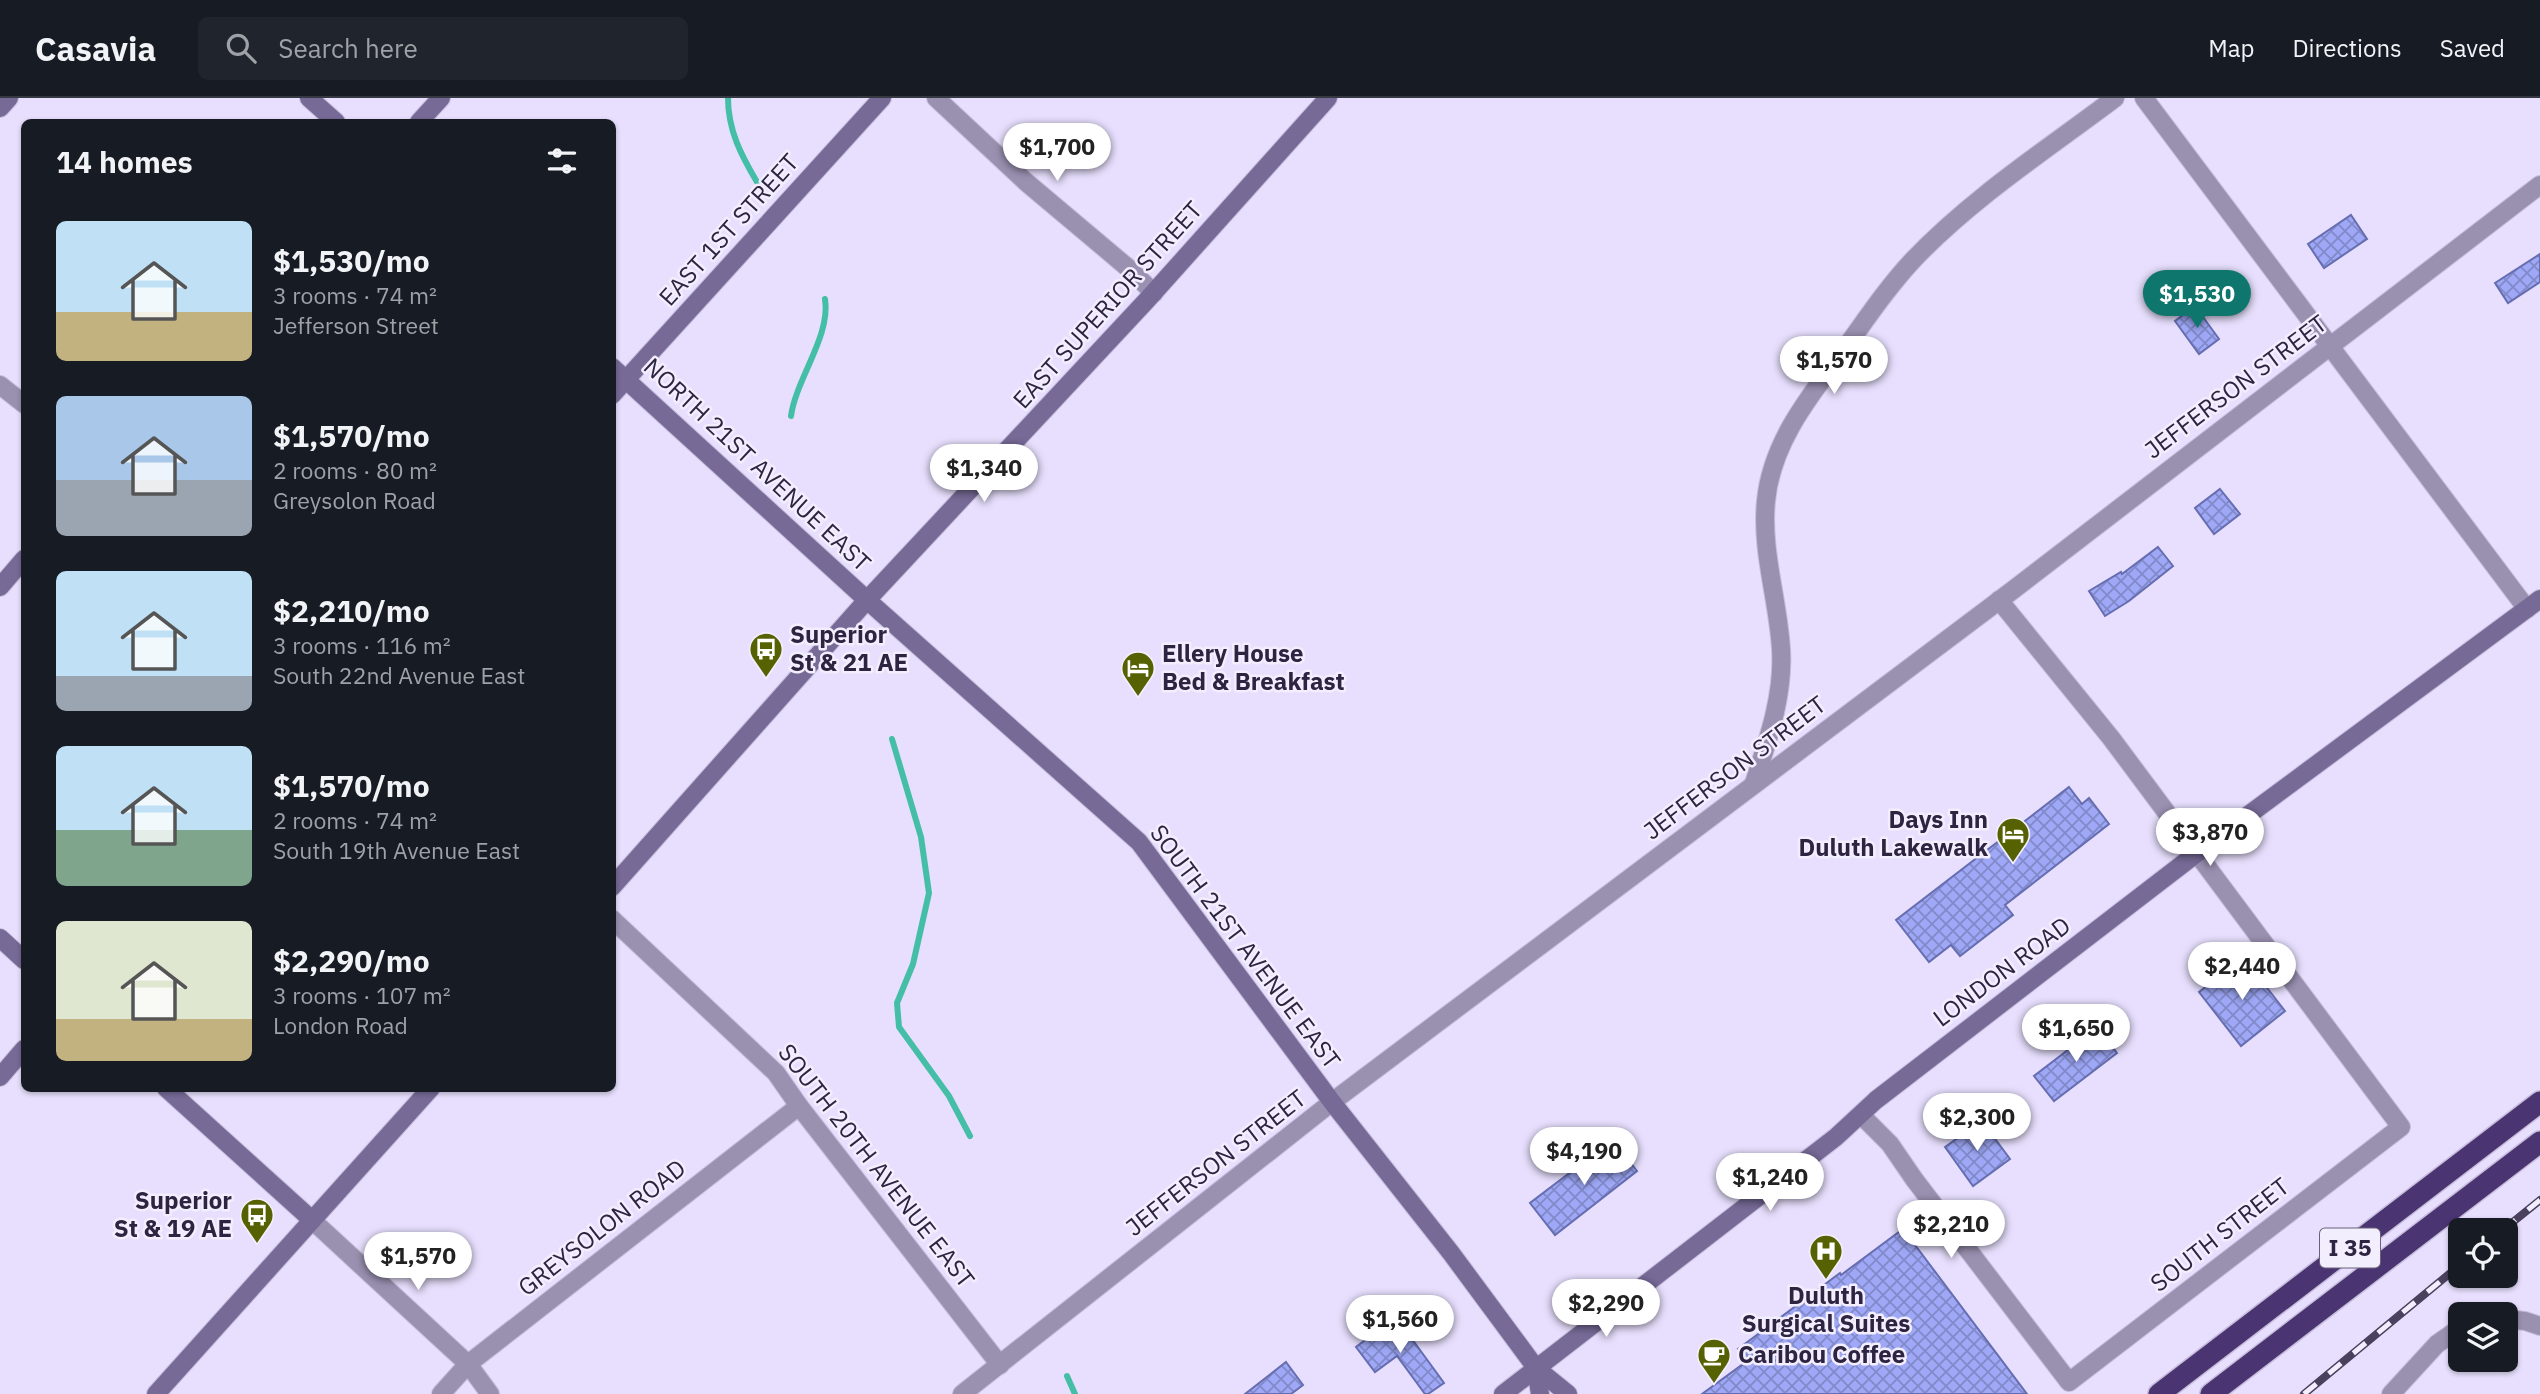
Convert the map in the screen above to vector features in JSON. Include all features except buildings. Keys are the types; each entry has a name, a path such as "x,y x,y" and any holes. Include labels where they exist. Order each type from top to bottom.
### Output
{"highway":[{"name":"I 35","path":"2159,1394 2540,1102"},
{"name":"I 35","path":"2211,1394 2540,1142"}],"main road":[{"path":"0,108 9,98"},
{"path":"309,98 333,119"},
{"path":"422,119 441,98"},
{"name":"EAST 1ST STREET","path":"616,391 882,98"},
{"name":"EAST SUPERIOR STREET","path":"616,882 867,600 1154,293 1328,98"},
{"name":"NORTH 21ST AVENUE EAST","path":"616,370 867,600"},
{"path":"0,587 21,562"},
{"name":"SOUTH 21ST AVENUE EAST","path":"867,600 1139,842 1332,1102 1451,1253 1536,1368 1569,1394"},
{"name":"LONDON ROAD","path":"1503,1394 1826,1145 1876,1100 2197,853 2533,604"},
{"path":"0,937 21,957"},
{"path":"0,1077 21,1052"},
{"path":"170,1092 312,1220"},
{"path":"156,1394 427,1092"},
{"name":"SOUTH 21ST AVENUE EAST","path":"1536,1368 1540,1394"}],"street":[{"path":"936,98 1026,182 1154,293"},
{"path":"1754,783 1772,724 1781,675 1781,649 1767,552 1765,506 1767,487 1782,442 1826,375 1884,295 1913,261 1962,213 2115,98"},
{"path":"2144,98 2330,346 2533,604"},
{"name":"JEFFERSON STREET","path":"962,1394 1332,1102 1999,600 2540,185"},
{"path":"0,385 21,402"},
{"path":"1999,600 2111,738 2197,853"},
{"name":"SOUTH STREET","path":"1861,1115 1890,1143 1914,1179 2069,1382 2401,1127 2197,853"},
{"name":"SOUTH 20TH AVENUE EAST","path":"616,923 776,1073 1000,1365"},
{"name":"GREYSOLON ROAD","path":"441,1394 468,1364 799,1106"},
{"path":"312,1220 468,1364 490,1394"},
{"path":"2518,1320 2540,1326"},
{"path":"2391,1394 2437,1344 2448,1336"}],"waterway":[{"path":"728,98 730,121 736,142 757,182"},
{"path":"791,416 799,387 823,328 825,299"},
{"path":"892,739 921,837 929,893 913,964 897,1003 899,1027 949,1096 970,1136"},
{"path":"1067,1376 1075,1394"}],"railway":[{"path":"2518,1218 2540,1200"},
{"path":"2304,1394 2448,1275"}],"place":[{"name":"Superior St & 21 AE","path":"766,679"},
{"name":"Ellery House Bed & Breakfast","path":"1138,698"},
{"name":"Days Inn Duluth Lakewalk","path":"2013,864"},
{"name":"Superior St & 19 AE","path":"257,1245"},
{"name":"Duluth Surgical Suites","path":"1826,1281"},
{"name":"Caribou Coffee","path":"1714,1385"}]}
